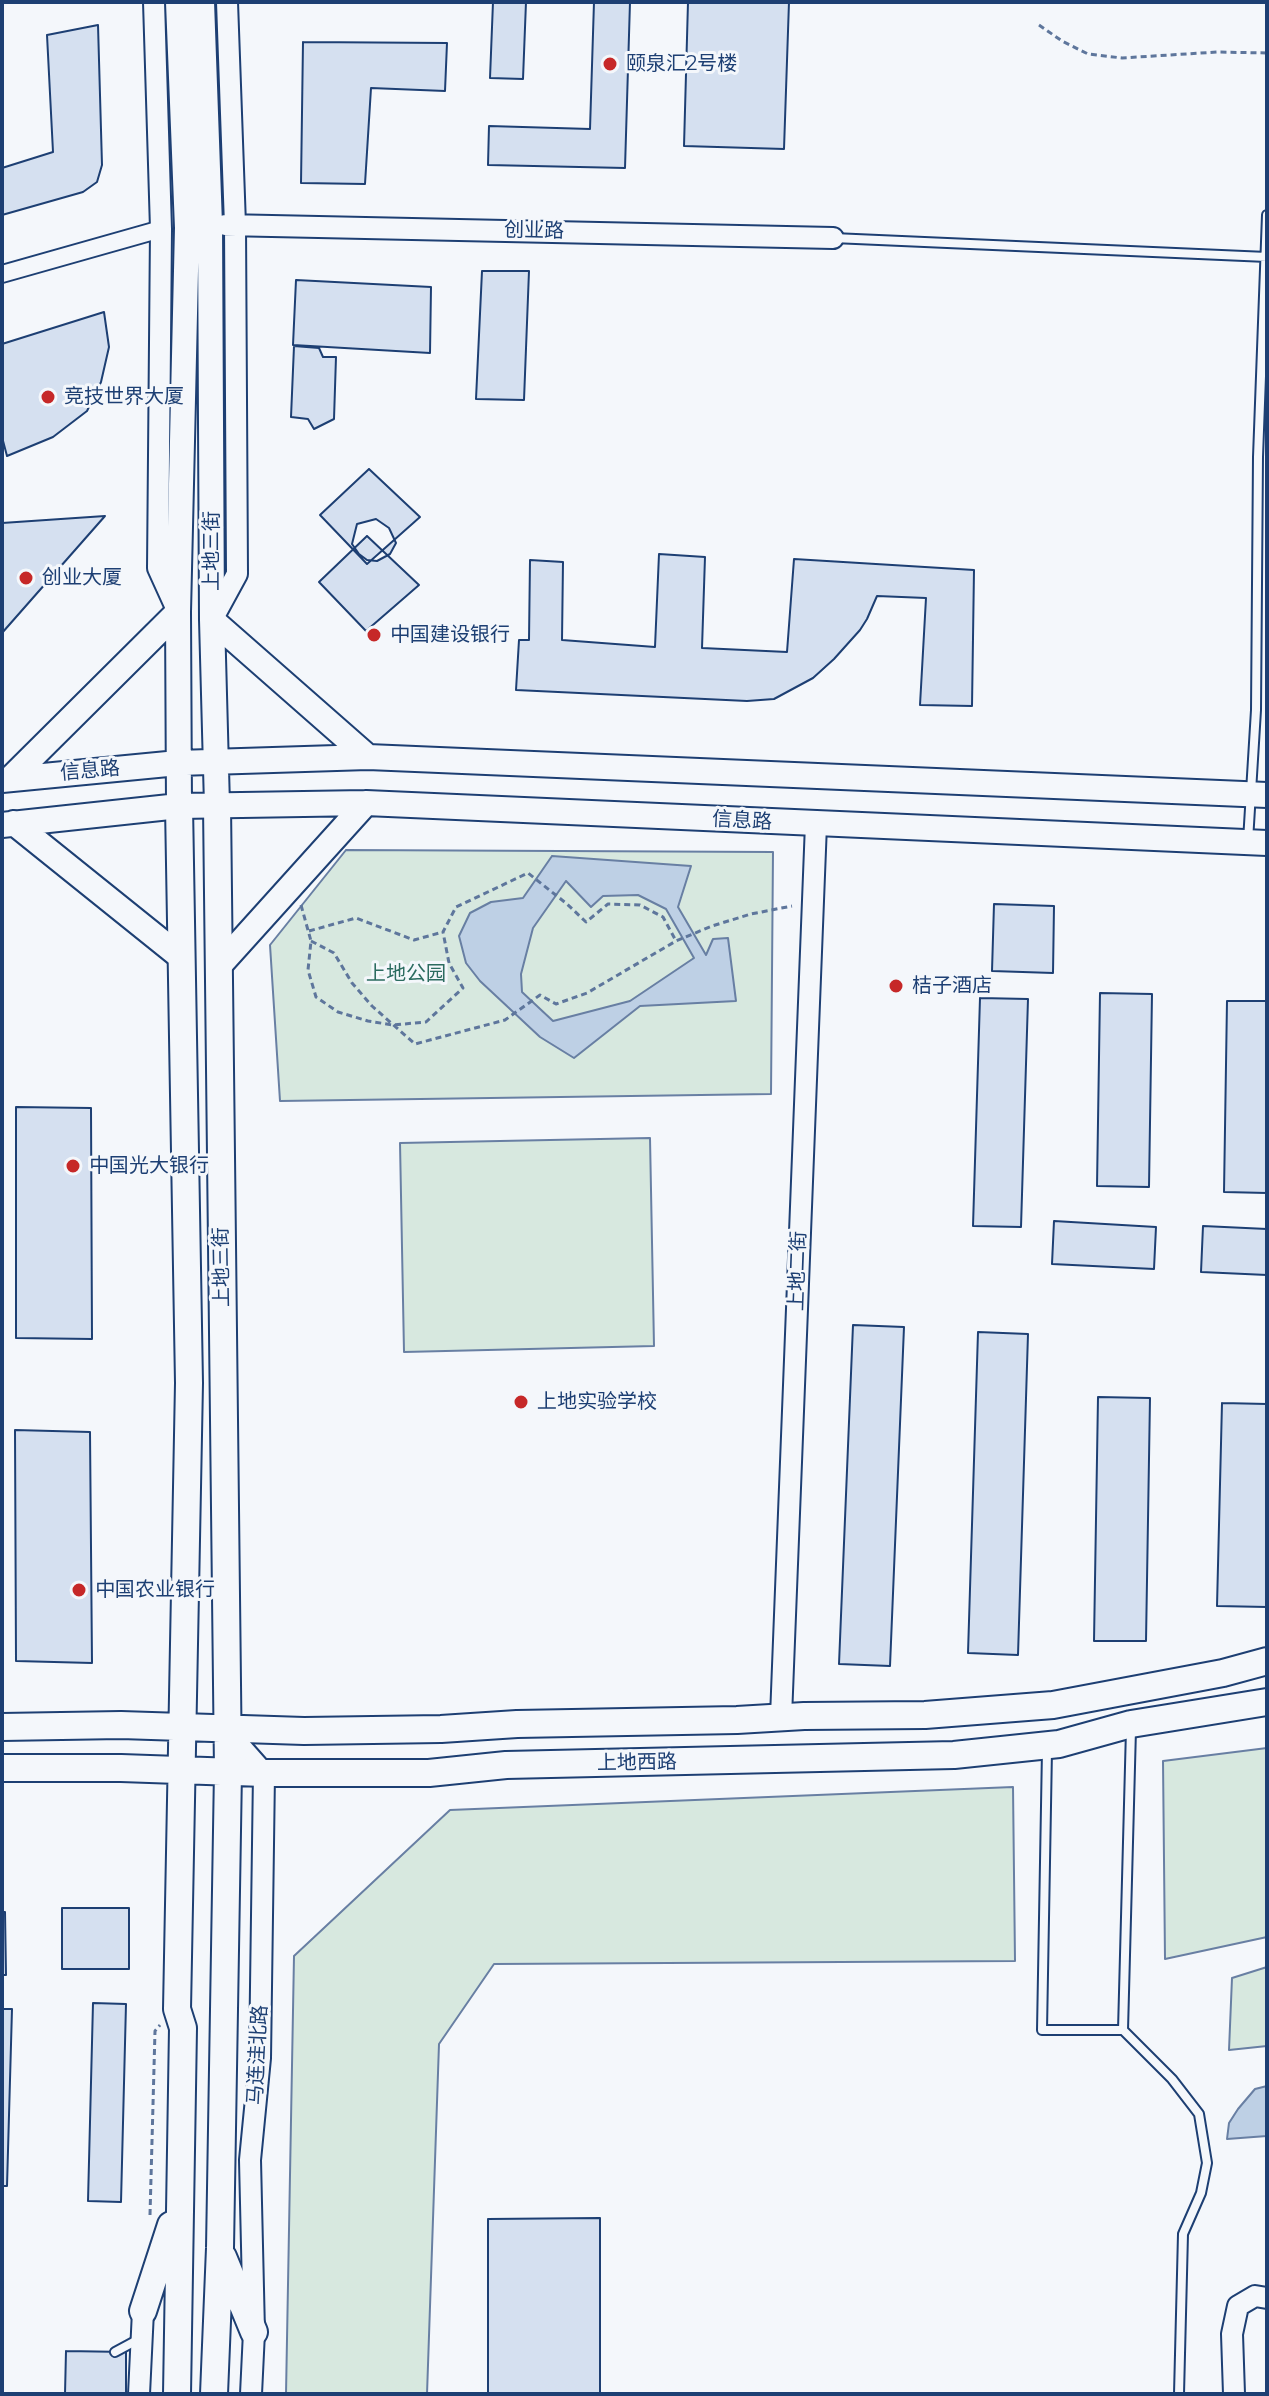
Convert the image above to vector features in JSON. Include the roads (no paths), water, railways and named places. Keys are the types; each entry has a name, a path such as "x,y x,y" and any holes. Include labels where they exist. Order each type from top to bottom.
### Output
{"main road":[{"name":"上地三街","path":"178,2 199,226 212,620"},
{"name":"上地三街","path":"181,1769 189,1383 178,612 199,226 202,2"},
{"path":"6,780 178,612"},
{"path":"212,620 368,757 1259,794"},
{"path":"212,620 217,805"},
{"name":"信息路","path":"6,780 178,763 368,757"},
{"path":"218,967 366,803"},
{"name":"信息路","path":"8,824 179,806 366,803 1257,843"},
{"name":"上地三街","path":"217,805 228,1771"},
{"path":"8,824 182,958"},
{"name":"上地西路","path":"2,1727 121,1725 226,1730 441,1729 517,1724 925,1715 1053,1705 1223,1673 1267,1661"},
{"name":"上地西路","path":"2,1768 429,1773 506,1765 954,1755 1059,1744 1131,1724 1267,1702"},
{"path":"177,2394 183,2028 177,2009 181,1769"},
{"name":"马连洼北路","path":"214,2394 220,2248 228,1771"},
{"path":"143,2311 179,2203"},
{"path":"220,2248 254,2332"}],"street":[{"name":"上地三街","path":"154,2 161,229 158,568 178,612"},
{"name":"上地三街","path":"212,620 237,574 235,225 227,2"},
{"name":"创业路","path":"161,229 235,225 833,238"},
{"path":"2,274 161,229"},
{"name":"上地二街","path":"781,1717 816,824"},
{"path":"226,1730 264,1773"},
{"name":"马连洼北路","path":"251,2394 254,2332 250,2160 260,2058 264,1773"},
{"path":"1234,2394 1232,2334 1238,2306 1261,2297"},
{"path":"139,2394 143,2311"}],"lane":[{"path":"1257,843 1258,457 1267,215"},
{"path":"833,238 1266,257"},
{"path":"1123,2030 1131,1724"},
{"path":"1047,1745 1042,2030 1123,2030 1172,2079 1199,2114 1207,2163 1201,2193 1183,2234 1179,2394"},
{"path":"115,2352 142,2338"}],"water":[{"path":"552,856 691,866 678,907 706,955 713,939 728,938 736,1001 640,1006 574,1058 540,1037 480,981 466,963 459,936 470,913 491,902 523,898","holes":["566,881 591,907 603,896 638,895 666,909 694,958 630,1001 553,1021 522,992 521,974 533,928"]},
{"path":"1267,2086 1267,2136 1227,2139 1229,2123 1238,2109 1255,2089"}],"place":[{"name":"颐泉汇2号楼","path":"610,64"},
{"name":"竞技世界大厦","path":"48,397"},
{"name":"创业大厦","path":"26,578"},
{"name":"中国建设银行","path":"374,635"},
{"name":"桔子酒店","path":"896,986"},
{"name":"中国光大银行","path":"73,1166"},
{"name":"上地实验学校","path":"521,1402"},
{"name":"中国农业银行","path":"79,1590"}],"park label":[{"name":"上地公园","path":"406,974"}]}
